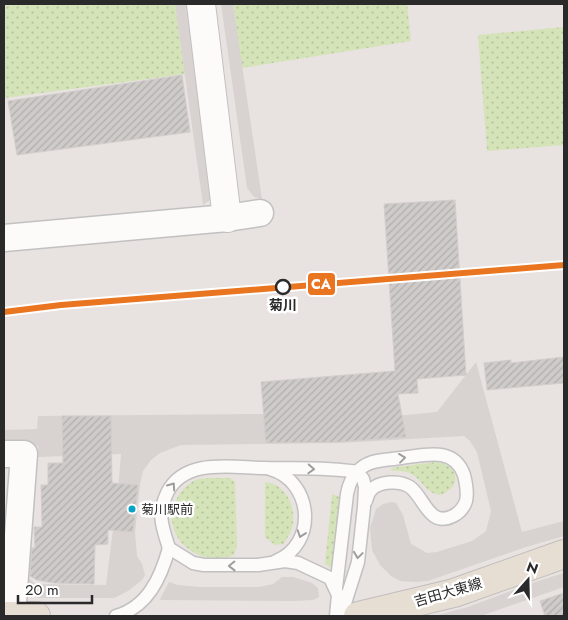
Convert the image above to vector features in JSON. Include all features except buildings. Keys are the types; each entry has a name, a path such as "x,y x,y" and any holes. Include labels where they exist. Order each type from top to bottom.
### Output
{"main road":[{"name":"吉田大東線","path":"358,616 454,593 564,554"},
{"path":"4,616 36,616"}],"street":[{"path":"202,4 227,218"},
{"path":"4,238 227,218 260,213"},
{"path":"4,454 24,454 12,616"}],"lane":[{"path":"336,588 347,494 350,482 357,472 365,465 375,462 429,455 445,455 453,458 461,466 467,491 465,503 460,511 452,516 440,518 433,515 411,487 400,483 379,485 370,491 364,507"},
{"path":"116,616 130,612 143,601 161,573 169,548 160,517 165,498 173,484 190,471 214,467 307,468 357,472 363,479 366,487 358,562 341,616"},
{"path":"169,548 194,563 204,565 258,565 284,557 294,550 301,537 306,515 300,497 291,482 276,471 267,468"},
{"path":"271,562 285,561 298,563 330,578 336,588 339,600 336,616"}],"green space":[{"path":"4,4 175,4 185,74 4,98"},
{"path":"233,4 407,4 411,41 242,68"},
{"path":"564,27 564,145 487,151 478,35"},
{"path":"435,462 449,466 455,476 453,487 440,495 428,490 410,473 392,471 391,468"},
{"path":"230,478 235,482 237,546 234,555 216,558 197,554 182,543 176,535 172,512 177,498 186,486 198,479"},
{"path":"265,482 283,491 290,502 293,516 292,526 290,534 283,544 275,545 265,537"},
{"path":"332,494 340,497 334,565 330,567 325,564"}],"shaded area":[{"path":"175,4 187,4 213,193 210,200 203,205"},
{"path":"221,4 233,4 262,199 254,197 247,188"},
{"path":"476,362 522,532 564,521 564,536 428,581 400,581 391,576 380,565 372,550 370,528 376,509 383,504 396,503 403,515 411,544 427,553 437,552 472,541 486,531 491,511 477,452 470,441 464,436 339,443 181,445 160,453 151,460 143,471 135,533 137,556 142,564 145,575 142,580 128,591 114,598 38,598 32,596 28,590 24,573 35,584 106,585 121,454 38,457 38,446 20,442 4,442 4,430 37,429 38,416 264,414 396,416 437,412"},
{"path":"564,573 564,587 481,616 434,616 468,607"},
{"path":"282,577 293,577 312,583 318,588 319,597 313,600 293,601 160,599 169,582 199,587 259,587 273,584"}],"transit line":[{"name":"CA","path":"4,312 61,305 564,265"}],"place":[{"name":"菊川","path":"283,287"},
{"name":"菊川駅前","path":"132,509"}]}
